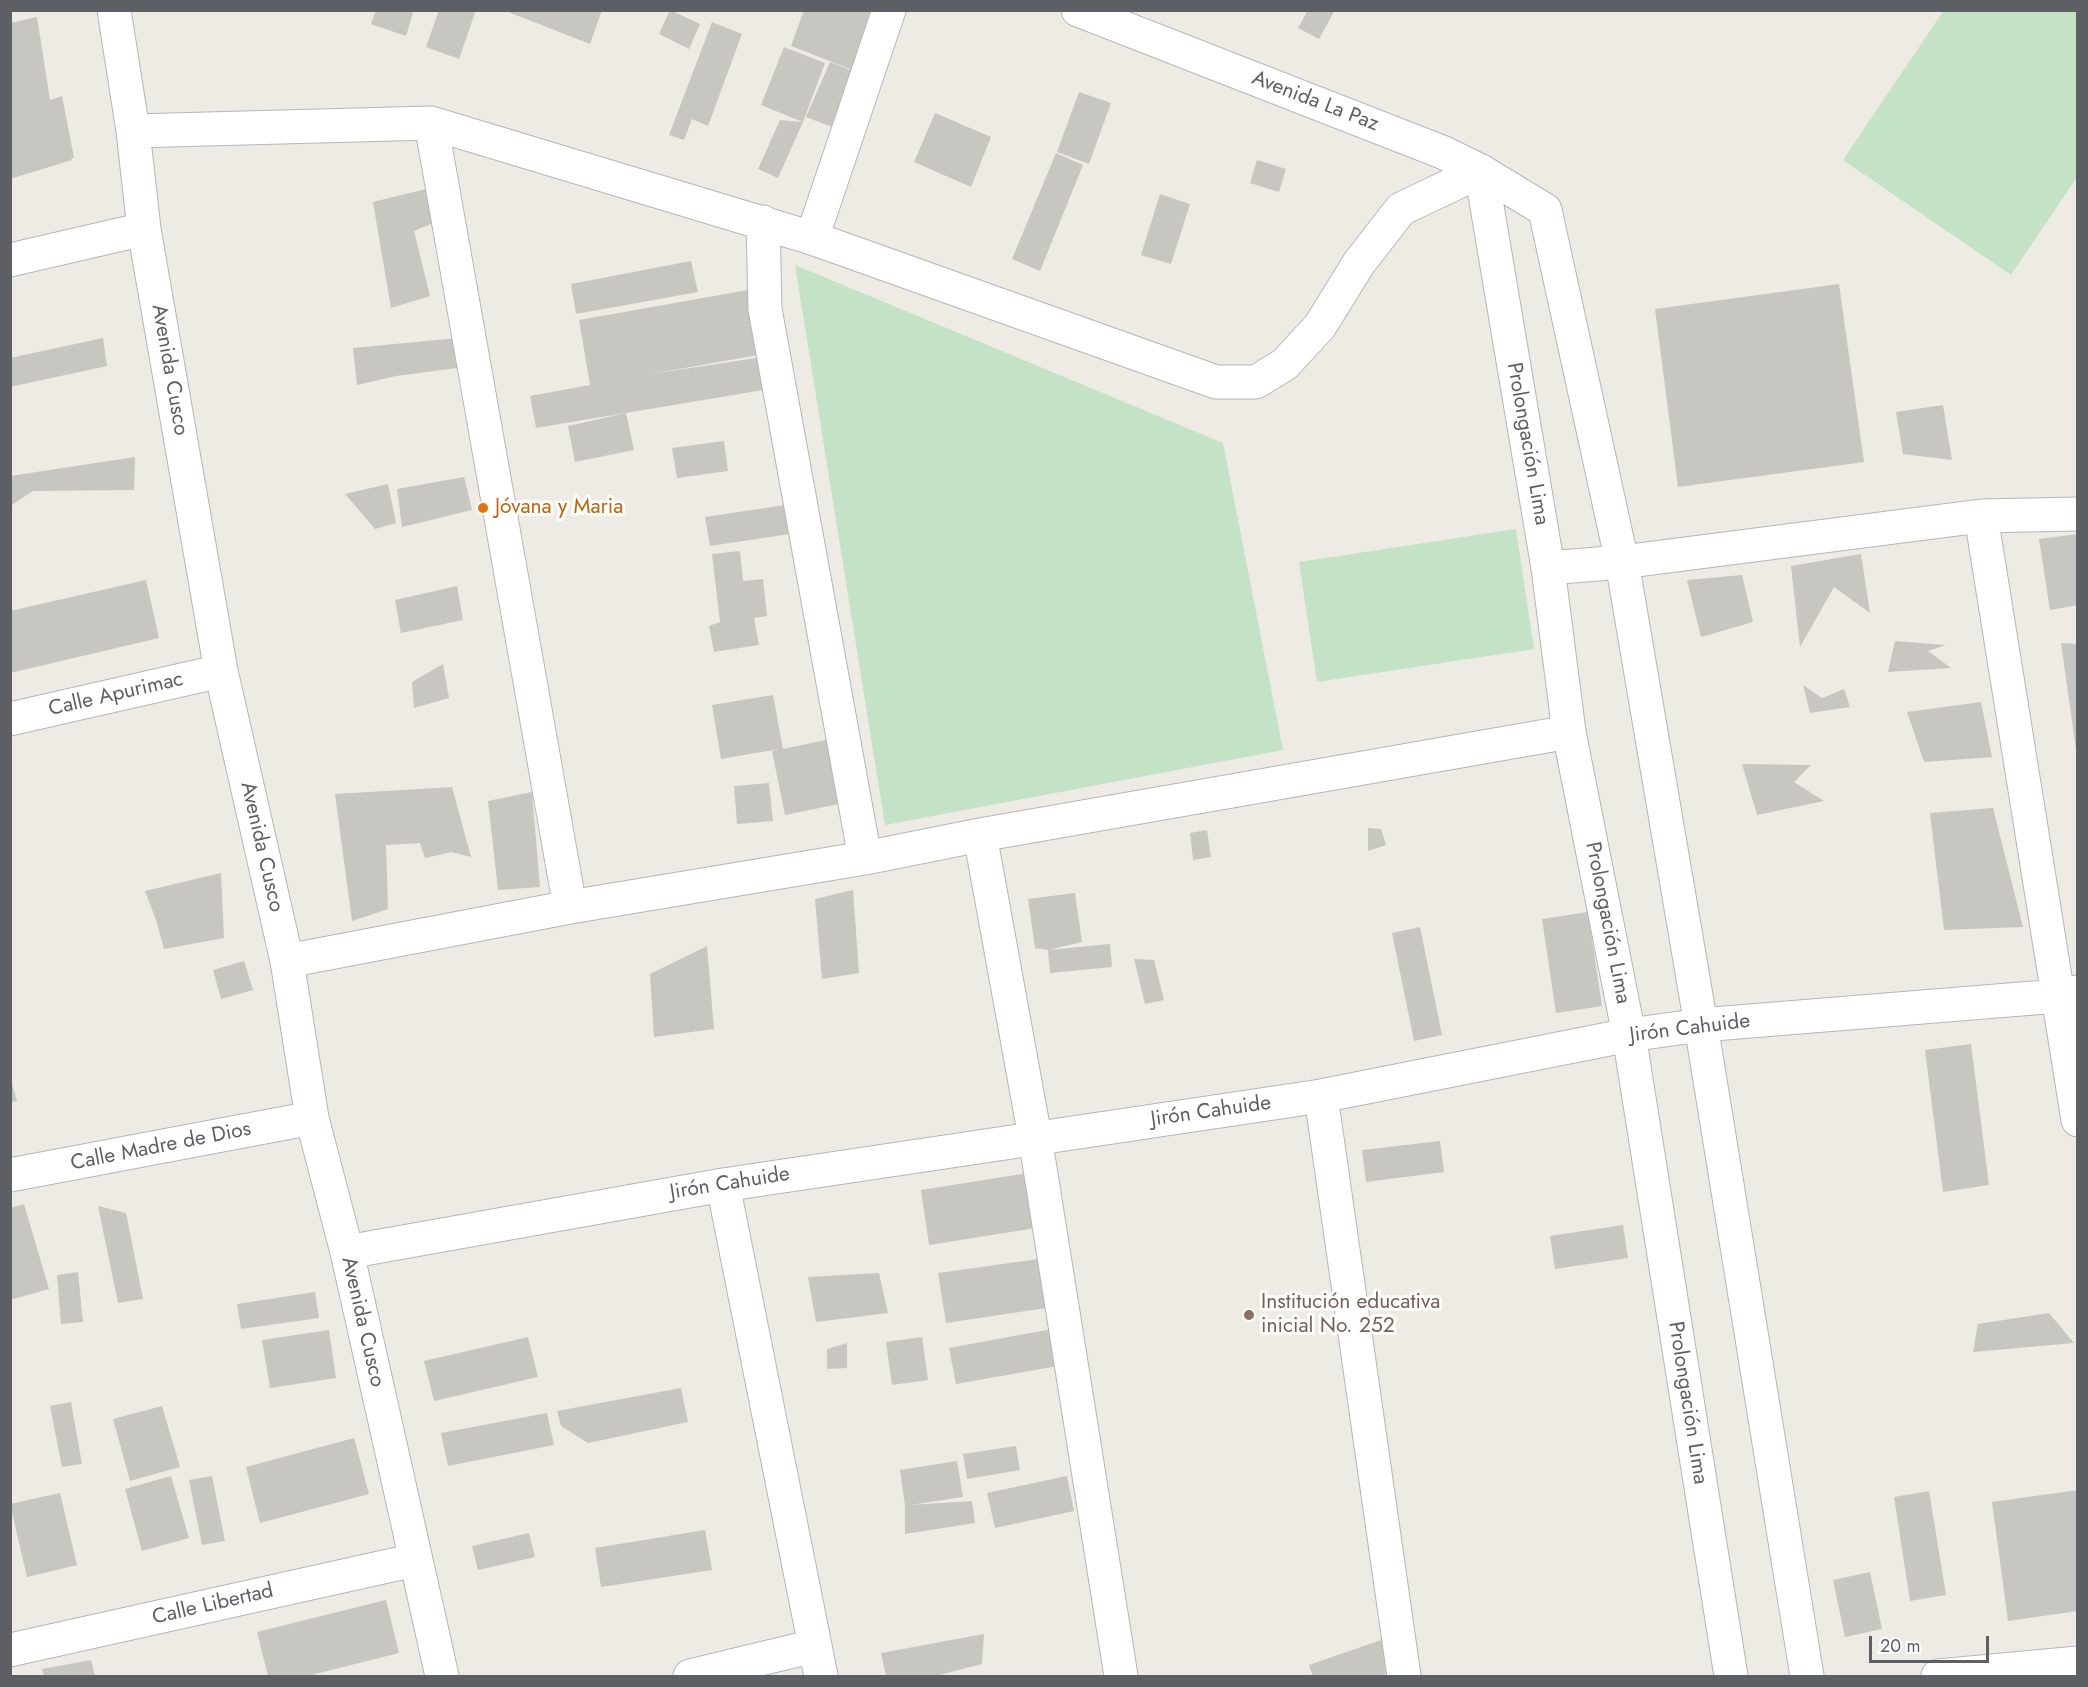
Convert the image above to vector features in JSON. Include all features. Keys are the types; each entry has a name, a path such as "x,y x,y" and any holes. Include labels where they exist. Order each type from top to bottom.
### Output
{"street":[{"name":"Avenida Cusco","path":"114,10 133,131 144,229 221,671 287,962 312,1118 346,1252 442,1677"},
{"path":"812,238 889,10"},
{"name":"Avenida La Paz","path":"1093,13 1442,152 1481,171 1545,210 1622,562"},
{"path":"133,131 431,123 812,238 1216,382 1256,382 1285,364 1320,326 1359,263 1401,208 1481,171"},
{"path":"431,123 570,907"},
{"name":"Prolongación Lima","path":"1481,171 1548,568 1569,732 1629,1035 1731,1677"},
{"path":"763,222 765,309 865,858"},
{"path":"10,260 144,229"},
{"path":"1548,568 1622,562 1981,516 2078,514"},
{"path":"1981,516 2068,994 2078,1120"},
{"path":"1622,562 1701,1025 1807,1677"},
{"name":"Calle Apurimac","path":"10,719 221,671"},
{"path":"287,962 570,907 865,858 980,835 1569,732"},
{"path":"980,835 1035,1137 1121,1677"},
{"name":"Jirón Cahuide","path":"346,1252 723,1185 1321,1096 1629,1035 1701,1025 2068,994"},
{"path":"1321,1096 1404,1677"},
{"name":"Calle Madre de Dios","path":"10,1175 312,1118"},
{"path":"690,1677 817,1661 723,1185"},
{"name":"Calle Libertad","path":"10,1650 415,1560"},
{"path":"1938,1677 2078,1663"}],"green space":[{"path":"1944,10 2077,11 2077,177 2011,275 1843,160"},
{"path":"795,265 1223,443 1283,750 885,825"},
{"path":"1516,529 1534,649 1317,682 1299,562"}],"building":[{"path":"376,10 414,10 406,36 371,24"},
{"path":"439,10 476,10 459,59 426,47"},
{"path":"503,10 602,10 590,44"},
{"path":"670,10 700,24 689,49 659,34"},
{"path":"804,10 866,10 876,14 855,71 791,46"},
{"path":"1308,10 1335,10 1319,39 1298,28"},
{"path":"37,17 50,100 62,96 74,158 10,179 10,23"},
{"path":"712,22 742,34 708,126 692,119 684,140 669,135"},
{"path":"784,47 825,63 803,122 761,105"},
{"path":"830,62 855,72 832,127 806,117"},
{"path":"1079,92 1111,103 1089,164 1057,152"},
{"path":"935,113 991,137 971,187 914,162"},
{"path":"780,120 803,122 778,178 758,169"},
{"path":"1056,153 1083,165 1040,271 1012,259"},
{"path":"1257,160 1286,169 1279,192 1250,183"},
{"path":"434,187 440,220 414,231 430,296 391,308 373,202"},
{"path":"1160,194 1190,204 1171,264 1141,255"},
{"path":"691,261 698,292 576,314 571,284"},
{"path":"1839,284 1864,462 1678,487 1655,309"},
{"path":"759,288 770,353 651,374 769,356 775,388 536,428 530,396 590,385 579,320"},
{"path":"103,338 107,366 10,387 10,358"},
{"path":"458,338 457,368 396,376 357,385 353,348"},
{"path":"1943,405 1952,460 1903,454 1896,412"},
{"path":"626,413 634,450 575,462 568,426"},
{"path":"724,441 728,471 677,478 672,448"},
{"path":"135,457 134,490 33,491 10,506 10,476"},
{"path":"464,477 472,510 402,527 397,489"},
{"path":"388,484 396,523 375,529 345,494"},
{"path":"799,503 803,532 710,546 705,517"},
{"path":"2078,534 2078,605 2050,610 2039,539"},
{"path":"740,551 743,581 763,579 767,616 754,618 759,645 714,652 709,626 720,622 712,554"},
{"path":"1861,554 1870,613 1834,587 1800,647 1791,566"},
{"path":"1742,575 1753,622 1701,637 1687,580"},
{"path":"146,580 159,638 10,673 10,611"},
{"path":"457,586 463,620 401,633 395,600"},
{"path":"1895,641 1946,645 1928,651 1951,668 1888,672"},
{"path":"2061,643 2078,644 2078,750 2076,750"},
{"path":"443,664 449,698 414,708 412,682"},
{"path":"1803,685 1822,698 1844,689 1850,707 1810,713"},
{"path":"773,695 783,749 826,740 839,804 785,815 772,751 779,749 721,759 712,705"},
{"path":"1981,702 1992,757 1924,762 1907,712"},
{"path":"1742,764 1811,765 1794,782 1824,801 1757,815"},
{"path":"769,783 773,821 737,824 734,786"},
{"path":"452,787 471,857 451,852 425,858 420,843 386,845 388,909 352,921 335,794"},
{"path":"532,792 540,887 498,890 488,801"},
{"path":"1993,808 2023,927 1944,930 1930,813"},
{"path":"1368,828 1381,829 1386,845 1368,851"},
{"path":"1207,830 1211,857 1193,860 1190,833"},
{"path":"221,873 224,938 164,949 145,891"},
{"path":"853,890 859,973 822,979 815,899"},
{"path":"1075,893 1082,942 1048,950 1035,948 1028,899"},
{"path":"1588,912 1602,1006 1556,1013 1542,919"},
{"path":"1420,927 1442,1035 1414,1041 1392,933"},
{"path":"1110,944 1112,967 1050,973 1048,950"},
{"path":"707,946 714,1029 654,1037 650,974"},
{"path":"1134,959 1154,960 1164,1000 1145,1004"},
{"path":"244,961 253,990 221,999 213,970"},
{"path":"1971,1044 1989,1185 1943,1192 1925,1050"},
{"path":"10,1077 17,1101 10,1103"},
{"path":"1440,1141 1444,1172 1366,1182 1362,1150"},
{"path":"1028,1173 1036,1228 929,1245 921,1190"},
{"path":"24,1204 49,1289 10,1300 10,1208"},
{"path":"98,1206 126,1213 143,1299 118,1303"},
{"path":"1623,1225 1628,1258 1555,1269 1550,1236"},
{"path":"1046,1258 1053,1307 946,1323 938,1273"},
{"path":"78,1272 83,1322 61,1324 57,1275"},
{"path":"879,1273 888,1313 816,1322 808,1277"},
{"path":"315,1292 319,1318 241,1329 237,1304"},
{"path":"2049,1313 2074,1343 1973,1352 1978,1324"},
{"path":"1052,1329 1058,1366 956,1384 949,1348"},
{"path":"329,1330 336,1378 270,1388 262,1340"},
{"path":"528,1337 538,1377 434,1401 424,1361"},
{"path":"922,1337 928,1380 892,1385 886,1342"},
{"path":"847,1343 847,1368 827,1369 827,1349"},
{"path":"681,1388 688,1422 588,1443 561,1426 557,1411"},
{"path":"71,1402 82,1464 62,1467 50,1406"},
{"path":"162,1406 180,1467 130,1481 113,1419"},
{"path":"547,1413 554,1445 448,1466 441,1433"},
{"path":"354,1438 369,1494 260,1523 246,1467"},
{"path":"1016,1446 1020,1470 967,1479 963,1454"},
{"path":"957,1461 963,1497 910,1505 972,1501 975,1523 905,1534 905,1506 900,1470"},
{"path":"171,1476 189,1538 142,1551 125,1489"},
{"path":"212,1476 225,1541 202,1545 189,1480"},
{"path":"1067,1476 1074,1511 995,1528 987,1493"},
{"path":"2078,1490 2078,1611 2008,1621 1992,1502"},
{"path":"1929,1491 1946,1595 1910,1601 1894,1497"},
{"path":"60,1493 77,1565 27,1577 10,1504"},
{"path":"705,1530 712,1570 601,1587 595,1548"},
{"path":"529,1533 535,1557 478,1570 472,1546"},
{"path":"1870,1572 1882,1629 1845,1637 1833,1580"},
{"path":"386,1600 399,1653 307,1676 268,1676 257,1632"},
{"path":"984,1634 982,1664 935,1676 886,1676 881,1653"},
{"path":"1387,1638 1385,1676 1313,1676 1309,1665"},
{"path":"91,1660 95,1676 44,1676 42,1669"}],"place":[{"name":"Jóvana y Maria","path":"483,508"},
{"name":"Institución educativa inicial No. 252","path":"1249,1315"}]}
